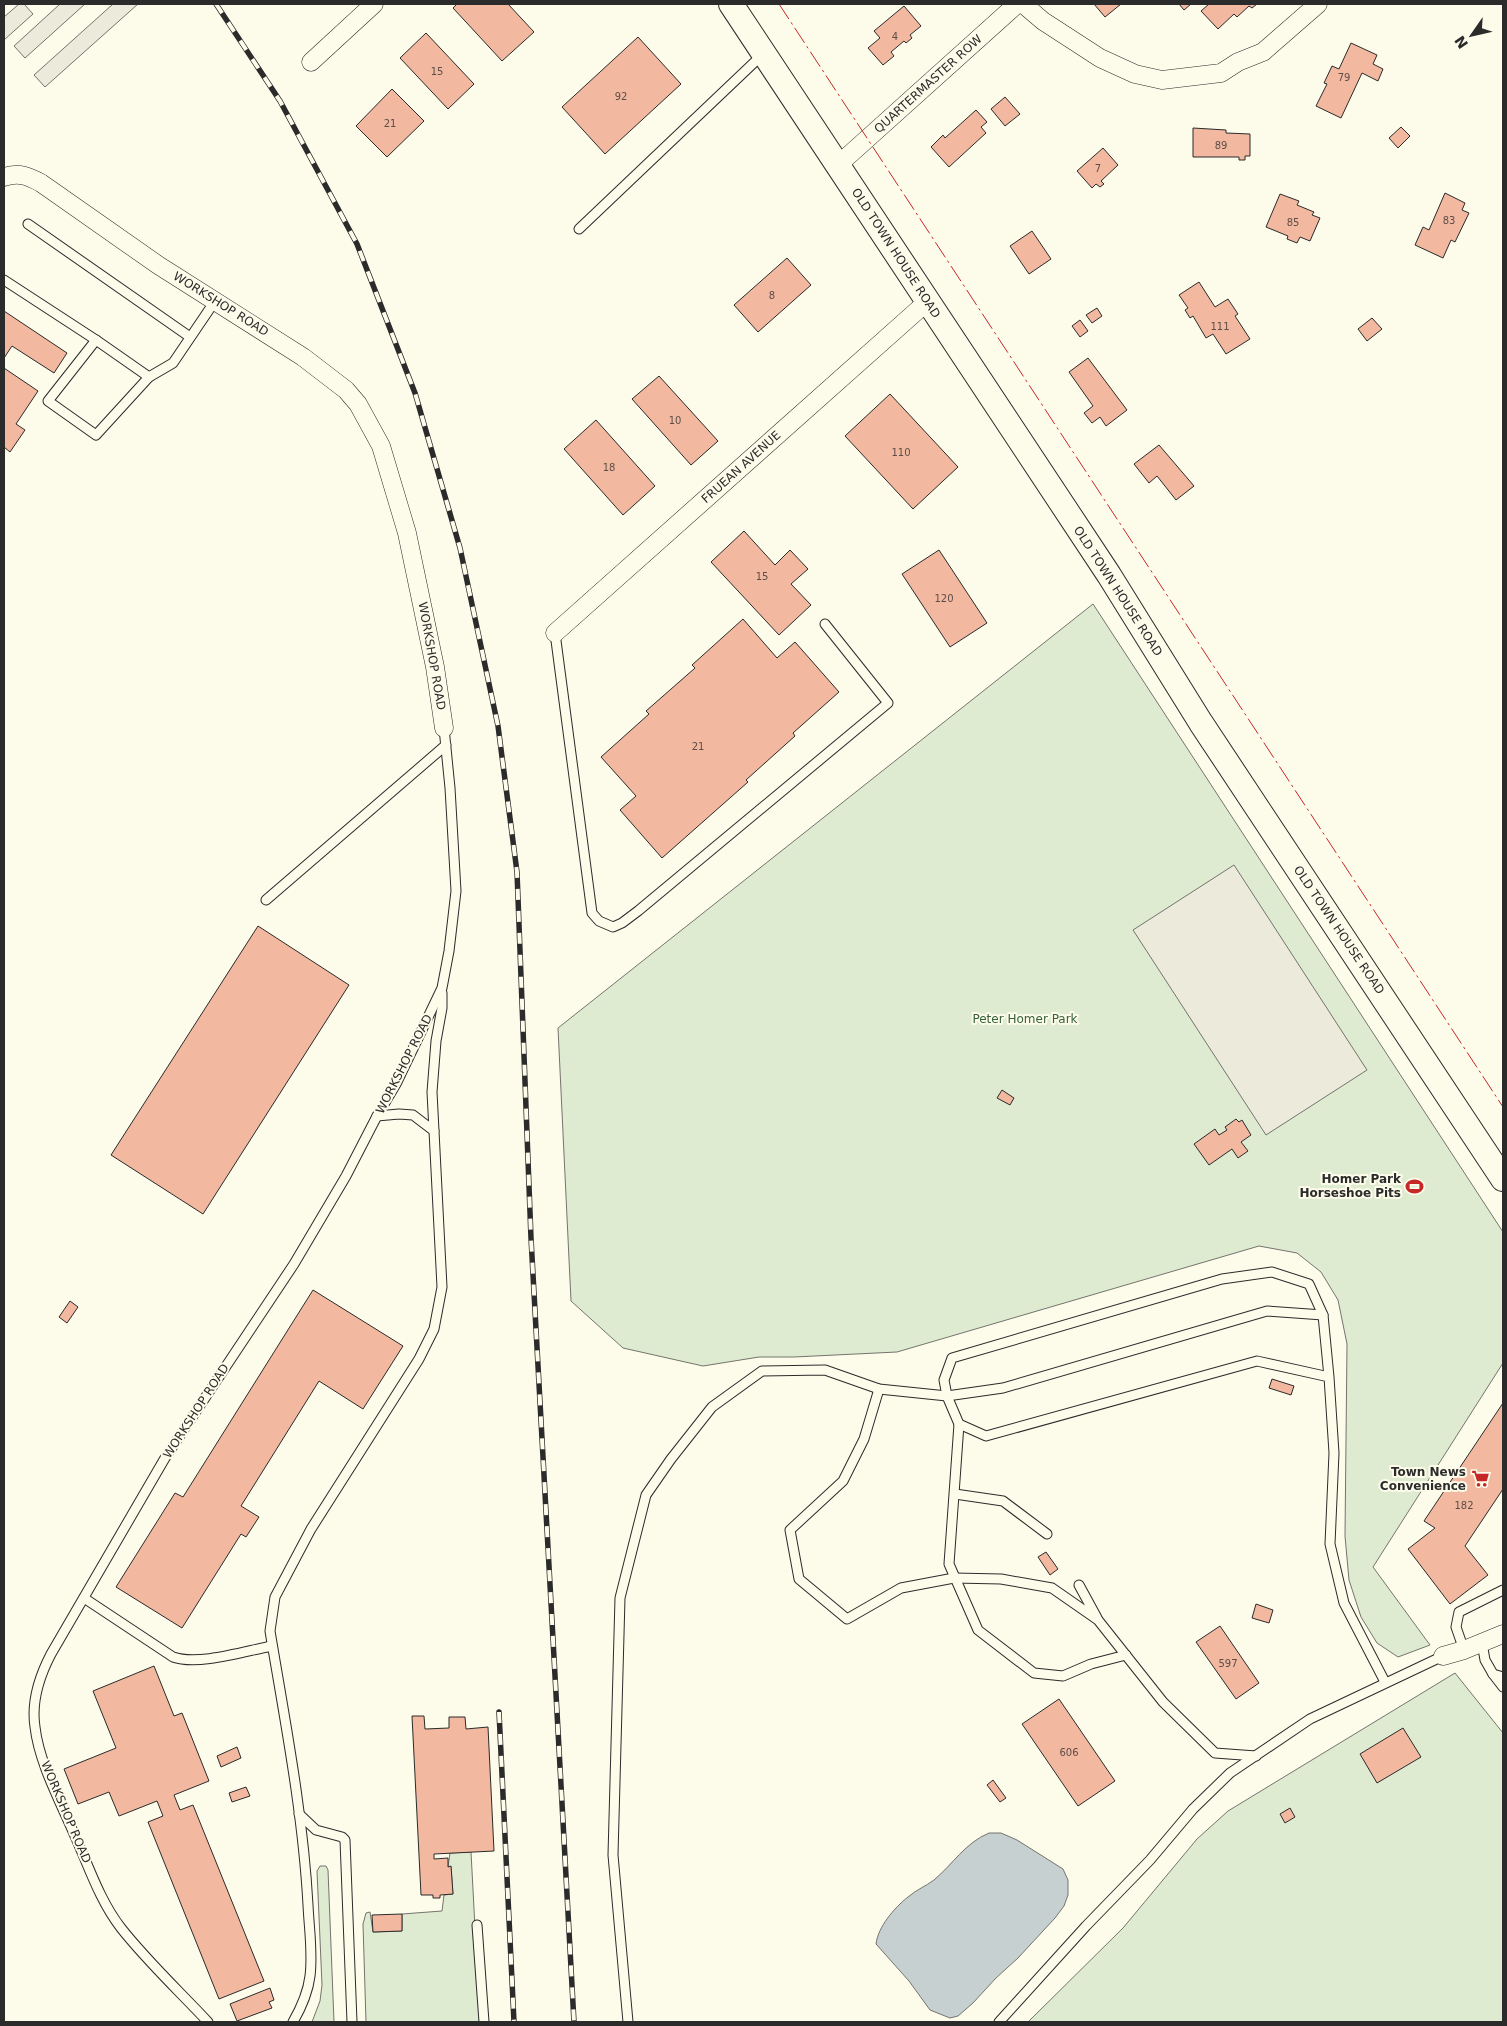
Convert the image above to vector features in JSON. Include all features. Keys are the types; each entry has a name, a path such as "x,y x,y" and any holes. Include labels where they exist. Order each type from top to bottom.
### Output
{"main road":[{"name":"OLD TOWN HOUSE ROAD","path":"731,4 1109,575 1201,723 1503,1180"}],"street":[{"path":"310,62 374,4"},
{"name":"QUARTERMASTER ROW","path":"838,165 1017,4"},
{"path":"1023,4 1043,21 1100,58 1135,74 1162,80 1221,73 1238,62 1263,52 1318,4"},
{"name":"WORKSHOP ROAD","path":"4,178 13,174 25,174 41,184 158,265 257,326 329,376 358,404 381,446 408,533 435,667 445,737"},
{"name":"FRUEAN AVENUE","path":"555,633 928,301"},
{"path":"1443,1656 1464,1650 1503,1634"}],"lane":[{"path":"580,229 764,53"},
{"path":"28,224 190,337"},
{"path":"4,280 96,340 149,378"},
{"path":"96,340 48,401 96,435 149,378 173,363 216,301"},
{"path":"555,633 592,913 599,922 613,928 638,911 888,703 825,624"},
{"path":"266,900 445,737"},
{"name":"WORKSHOP ROAD","path":"208,2022 120,1927 105,1904 51,1780 40,1749 35,1726 35,1693 45,1665 165,1458 298,1256 346,1176 396,1084 442,988 449,951 456,891 445,737"},
{"path":"293,2022 301,2008 306,1992 310,1976 311,1958 306,1861 270,1631 274,1597 311,1529 419,1359 434,1329 442,1287 434,1131 433,1066 442,1008 442,988"},
{"path":"377,1116 413,1115 434,1131"},
{"path":"1126,1655 1092,1664 1063,1676 1034,1673 978,1630 949,1564 959,1424 947,1396 944,1380 952,1358 1222,1280 1272,1272 1309,1284 1323,1315 1334,1452 1330,1544 1344,1603 1385,1682"},
{"path":"628,2022 614,1855 620,1598 646,1495 671,1459 712,1407 762,1372 825,1370 879,1389 947,1396 1004,1388 1267,1312 1323,1315"},
{"path":"959,1424 986,1436 1257,1361 1328,1378"},
{"path":"879,1389 864,1439 843,1481 790,1530 799,1579 847,1619 901,1588 954,1578 1001,1579 1052,1588 1098,1620"},
{"path":"955,1494 1003,1501 1047,1534"},
{"path":"1079,1585 1098,1620 1163,1702 1215,1753 1256,1756"},
{"path":"1464,1650 1456,1628 1458,1612 1503,1590"},
{"path":"84,1598 181,1660 198,1660 272,1646"},
{"path":"1482,1643 1485,1660 1503,1687"},
{"path":"998,2022 1086,1926 1150,1860 1193,1809 1230,1773 1310,1719 1443,1656"},
{"path":"1493,1674 1503,1676"},
{"path":"299,1814 316,1830 342,1837 345,1840 352,2022"},
{"path":"478,1925 484,2022"}],"green space":[{"name":"Peter Homer Park","path":"1093,604 1503,1232 1503,1363 1373,1567 1430,1645 1398,1657 1377,1643 1361,1617 1349,1580 1345,1536 1347,1344 1338,1300 1321,1272 1297,1253 1259,1246 897,1352 759,1357 703,1366 623,1348 571,1301 558,1028"},
{"path":"1455,1673 1503,1733 1503,2022 1028,2022 1123,1928 1197,1839 1228,1811"},
{"path":"471,1852 480,2022 366,2022 363,1924 366,1913 370,1912 373,1932 402,1931 402,1914 442,1911 444,1895 453,1894 451,1867 448,1867 450,1853"},
{"path":"320,1866 326,1866 328,1870 334,2022 312,2022 320,2001 322,1985 317,1871"}],"shaded area":[{"path":"19,4 24,4 33,14 4,40 4,17"},
{"path":"60,4 85,4 25,58 14,46"},
{"path":"113,4 138,4 45,87 34,75"},
{"path":"1234,865 1367,1070 1266,1135 1133,930"},
{"path":"989,1833 1001,1833 1017,1840 1063,1869 1068,1880 1068,1895 1064,1906 1055,1918 1018,1958 973,2003 958,2016 950,2018 930,2010 909,1981 876,1944 877,1938 883,1925 897,1907 934,1880 973,1842"}],"building":[{"path":"457,4 508,4 534,32 502,61 453,8"},
{"path":"1094,4 1121,4 1105,17"},
{"path":"1179,4 1191,4 1184,10"},
{"path":"1209,4 1257,4 1252,8 1249,6 1237,17 1234,14 1218,29 1201,11"},
{"path":"904,6 921,26 910,35 912,38 906,43 904,41 891,52 894,56 883,65 868,48 880,38 874,31"},
{"path":"426,33 474,84 448,109 400,58"},
{"path":"638,37 681,84 605,154 562,107"},
{"path":"1351,43 1377,55 1373,64 1383,69 1378,81 1362,73 1341,118 1316,106 1327,84 1324,83 1332,66 1339,69"},
{"path":"392,89 424,121 387,157 356,126"},
{"path":"1005,97 1020,114 1005,126 991,109"},
{"path":"976,110 987,122 981,127 986,133 949,167 931,147 943,135 945,138"},
{"path":"1401,127 1410,136 1398,148 1389,138"},
{"path":"1193,128 1226,130 1226,133 1250,134 1250,156 1245,156 1245,160 1239,160 1239,157 1193,157"},
{"path":"1103,148 1118,165 1101,181 1104,184 1100,187 1096,184 1092,188 1077,171"},
{"path":"1445,193 1465,203 1462,210 1469,213 1455,242 1451,240 1443,258 1415,245 1423,227 1429,230"},
{"path":"1280,194 1299,201 1297,205 1314,212 1312,215 1320,218 1310,241 1300,237 1297,243 1287,239 1288,236 1266,227"},
{"path":"1032,231 1051,259 1029,274 1010,246"},
{"path":"787,258 811,285 758,332 734,305"},
{"path":"1199,282 1215,307 1228,299 1238,314 1235,316 1250,339 1226,354 1213,334 1206,338 1193,316 1190,318 1185,310 1188,308 1179,295"},
{"path":"1097,308 1102,316 1092,323 1086,315"},
{"path":"4,311 67,353 54,373 12,346 4,358"},
{"path":"1372,318 1382,329 1367,341 1358,329"},
{"path":"1080,320 1088,331 1080,337 1072,326"},
{"path":"1088,358 1127,410 1106,426 1100,417 1092,423 1084,413 1093,406 1069,372"},
{"path":"4,368 38,391 16,424 25,430 10,452 4,447"},
{"path":"659,376 718,441 691,465 632,399"},
{"path":"890,394 958,467 913,509 845,436"},
{"path":"596,420 655,486 623,515 564,449"},
{"path":"1159,445 1194,486 1176,500 1157,476 1149,483 1134,464"},
{"path":"744,531 775,565 790,550 808,569 791,584 811,605 779,635 711,562"},
{"path":"939,550 987,623 950,647 902,574"},
{"path":"743,619 777,658 795,642 839,692 793,733 795,736 746,780 748,782 662,858 620,810 636,796 601,757 649,714 646,711 695,668 692,665"},
{"path":"258,926 349,985 203,1214 111,1155"},
{"path":"1002,1090 1014,1098 1010,1105 997,1098"},
{"path":"1236,1119 1239,1122 1242,1120 1251,1135 1241,1142 1248,1151 1238,1158 1232,1149 1209,1165 1194,1144 1215,1129 1219,1135 1227,1130 1225,1127"},
{"path":"313,1290 403,1346 363,1409 319,1381 241,1506 259,1517 246,1537 241,1534 182,1628 116,1587 175,1493 183,1497"},
{"path":"70,1301 78,1307 67,1323 59,1317"},
{"path":"1272,1379 1294,1386 1291,1395 1269,1388"},
{"path":"1503,1403 1503,1489 1465,1546 1488,1575 1450,1604 1408,1549 1435,1528 1424,1521"},
{"path":"1046,1552 1058,1569 1050,1575 1038,1557"},
{"path":"1256,1604 1273,1610 1269,1623 1252,1618"},
{"path":"1220,1626 1259,1683 1236,1699 1196,1642"},
{"path":"154,1666 174,1716 182,1713 209,1781 174,1795 180,1810 193,1805 264,1981 219,1999 148,1822 163,1816 157,1801 119,1816 109,1792 78,1804 64,1769 116,1748 93,1691"},
{"path":"1059,1699 1115,1781 1078,1806 1022,1724"},
{"path":"412,1716 424,1716 425,1729 449,1728 449,1717 465,1717 466,1729 488,1727 494,1851 434,1854 434,1859 448,1858 448,1867 451,1866 453,1894 440,1895 440,1898 433,1898 433,1895 421,1895"},
{"path":"1403,1728 1421,1757 1377,1783 1360,1754"},
{"path":"237,1747 241,1758 221,1767 217,1756"},
{"path":"993,1780 1006,1798 1000,1802 987,1785"},
{"path":"246,1787 250,1796 232,1802 229,1793"},
{"path":"1290,1808 1295,1817 1285,1823 1280,1814"},
{"path":"402,1914 402,1931 373,1932 372,1915"},
{"path":"270,1988 274,2000 269,2002 272,2008 237,2021 230,2004"}],"railway":[{"path":"216,4 280,101 357,244 415,393 460,548 498,726 517,872 531,1238 574,2022"},
{"path":"499,1712 514,2022"}],"power":[{"path":"779,4 1503,1107"}],"place":[{"name":"Homer Park Horseshoe Pits","path":"1415,1186"},
{"name":"Town News Convenience","path":"1480,1479"}]}
